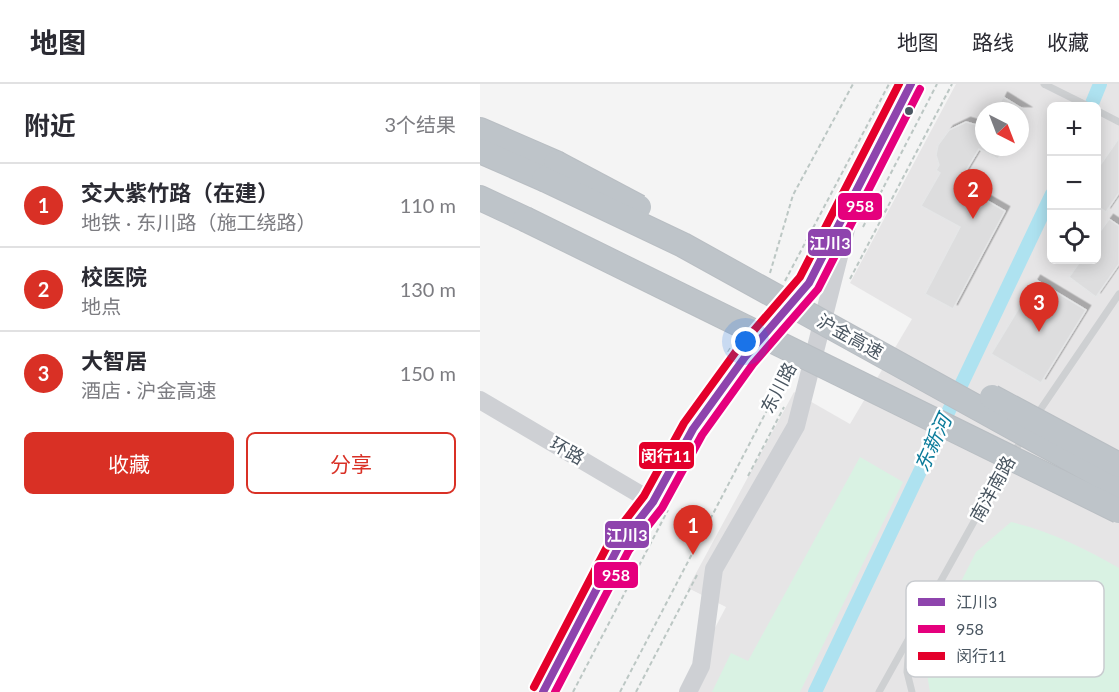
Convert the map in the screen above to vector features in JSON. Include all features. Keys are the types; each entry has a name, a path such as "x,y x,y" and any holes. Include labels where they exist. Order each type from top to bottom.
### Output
{"highway":[{"name":"沪金高速","path":"480,130 1119,486"},
{"name":"沪金高速","path":"480,151 550,171 1119,465"},
{"name":"沪金高速","path":"480,198 1119,511"}],"main road":[{"path":"543,692 620,544 653,502 693,429 745,357 809,283 911,84"},
{"path":"688,692 701,666 714,568 796,426 855,194"},
{"name":"环路","path":"480,400 653,502"}],"lane":[{"path":"1044,84 1079,102"},
{"path":"1101,113 1119,122"},
{"name":"南洋南路","path":"942,581 1005,466 1053,390 1119,294"},
{"name":"南洋南路","path":"879,692 906,647"},
{"path":"908,677 912,692"}],"path":[{"path":"861,231 938,84"},
{"name":"东川路","path":"620,692 790,367"}],"shaded area":[{"path":"956,84 1119,84 1119,692 681,692 726,607 688,588 794,392 850,424 912,319 850,283"}],"green space":[{"path":"860,457 903,482 800,692 712,692 731,653 748,661"},
{"path":"1011,522 1066,541 1119,568 1119,692 930,692 928,677 1104,677 1104,581 961,581 976,552"}],"building":[{"path":"1003,97 1011,102 1000,102"},
{"path":"966,122 975,124 975,156 958,184 1005,211 953,309 925,294 960,227 921,206 940,173 936,170 939,165 936,155 938,145 949,130"},
{"path":"1119,138 1119,193 1106,212 1101,208 1101,164"},
{"path":"1109,219 1119,226 1119,264 1096,297 1069,277 1078,264 1101,264 1101,230"},
{"path":"1036,280 1086,310 1041,383 991,354"}],"waterway":[{"name":"东新河","path":"1093,102 1100,84"},
{"name":"东新河","path":"815,692 1047,205"}],"transit line":[{"name":"闵行11","path":"534,687 611,539 644,496 684,423 737,350 800,277 899,84"},
{"name":"江川3","path":"543,692 620,544 653,502 693,429 745,357 809,283 911,84"},
{"name":"958","path":"555,692 629,550 662,508 702,435 753,364 818,289 920,89"}],"place":[{"name":"校医院","path":"973,219"},
{"name":"大智居","path":"1039,332"},
{"name":"交大紫竹路（在建）","path":"693,555"}]}
